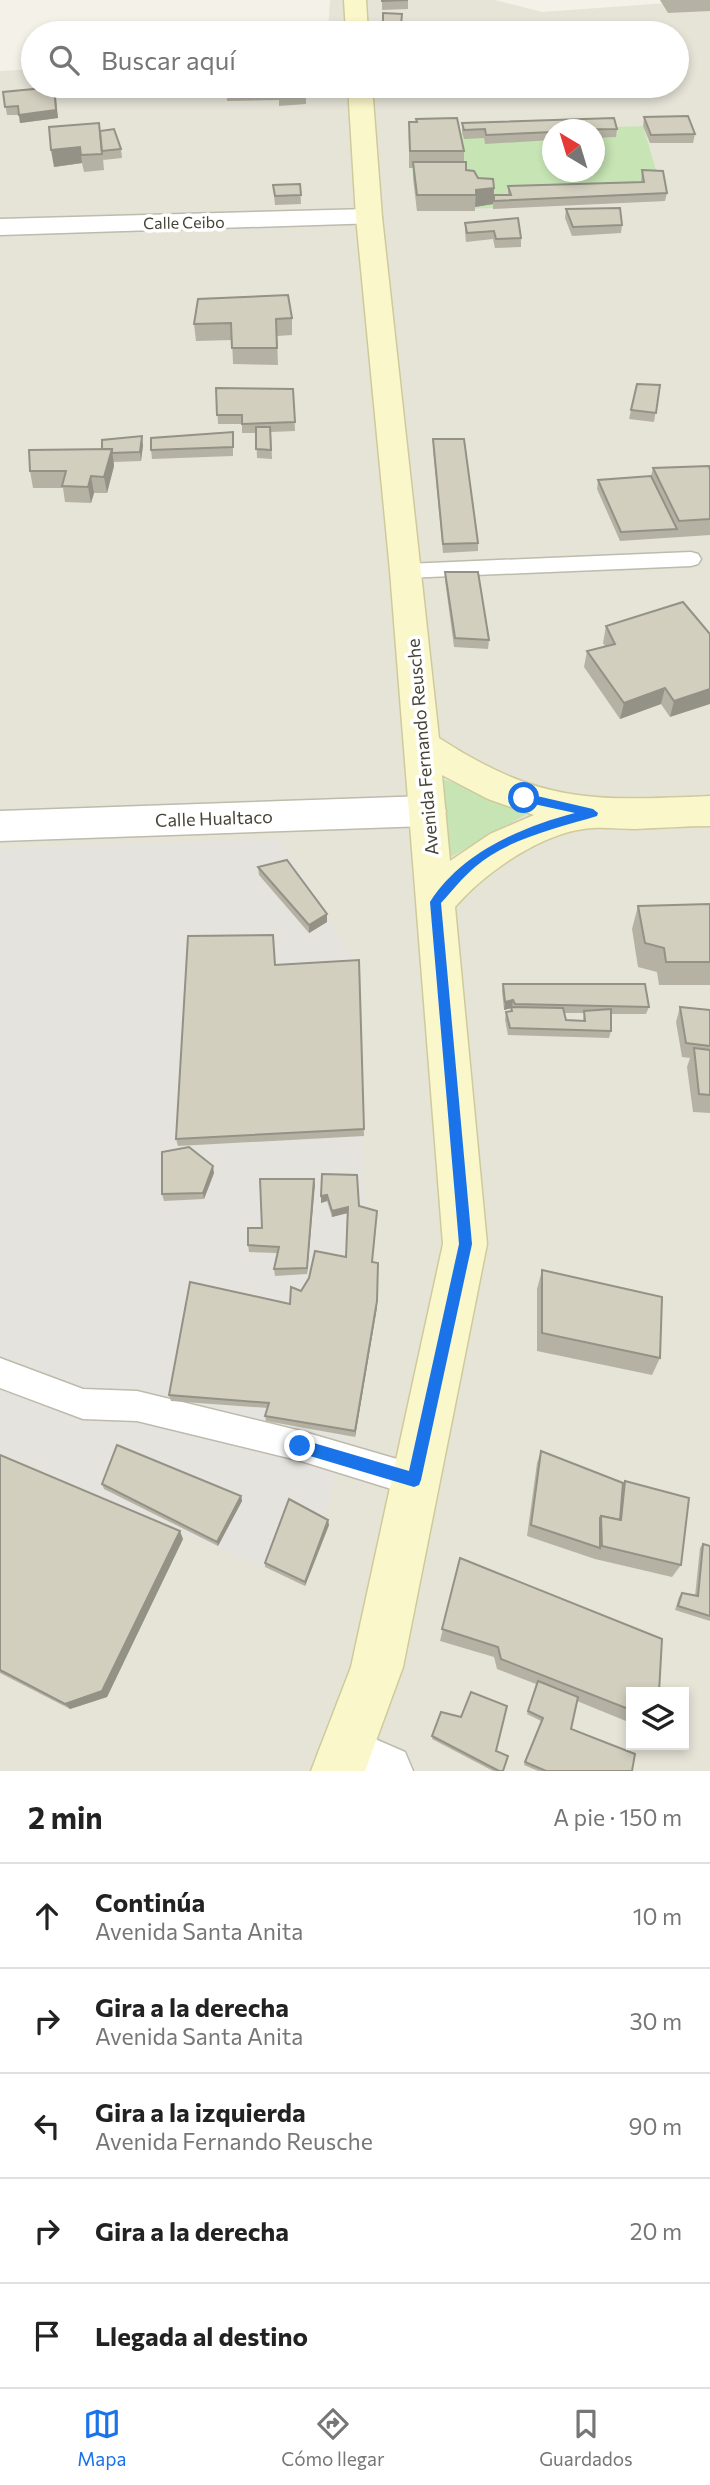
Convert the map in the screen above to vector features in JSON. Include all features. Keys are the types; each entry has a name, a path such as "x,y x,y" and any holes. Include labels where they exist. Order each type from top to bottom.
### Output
{"street":[{"path":"355,0 356,21"},
{"name":"Avenida Fernando Reusche","path":"356,1765 465,1244 406,571 369,217 361,98"},
{"name":"Calle Ceibo","path":"0,226 369,217"},
{"path":"421,744 463,773 491,786 555,807 593,813 710,811"},
{"name":"Calle Hualtaco","path":"0,826 427,811"},
{"path":"436,902 472,863 498,847 562,821 593,813"}],"lane":[{"path":"406,571 691,559"},
{"path":"0,1373 83,1404 137,1406 300,1446 414,1480"}],"shaded area":[{"path":"330,0 495,0 542,12 710,0 710,1771 0,1771 0,71 21,70 21,98 689,98 689,21 329,21"},
{"path":"279,838 359,967 369,1357 305,1586 0,1453 0,849"}],"green space":[{"path":"643,126 665,201 417,211 408,135 542,130 542,182 605,182 605,127"},
{"path":"439,778 534,810 445,860"}],"building":[{"path":"383,13 402,14 401,21 383,21"},
{"path":"21,90 21,98 55,98 56,110 19,115 18,106 5,107 3,92"},
{"path":"688,116 695,134 651,135 644,117"},
{"path":"457,118 464,151 410,151 409,122 417,122 416,119"},
{"path":"614,118 617,129 605,129 605,119 584,119"},
{"path":"542,120 542,132 486,135 485,129 464,130 462,123"},
{"path":"99,123 102,154 81,155 80,147 51,150 49,127"},
{"path":"114,129 121,149 102,151 100,131"},
{"path":"413,162 466,162 466,170 474,171 478,178 493,179 494,188 476,190 476,195 417,195"},
{"path":"642,170 663,171 667,193 494,201 494,195 511,195 508,186 644,182"},
{"path":"300,184 301,195 275,196 273,185"},
{"path":"620,208 622,225 573,227 566,209"},
{"path":"518,218 521,238 496,239 494,231 467,233 465,223"},
{"path":"288,295 292,318 276,319 277,348 232,348 231,323 194,324 198,299"},
{"path":"637,384 660,385 656,413 631,410"},
{"path":"216,388 293,389 295,422 242,424 242,415 217,415"},
{"path":"256,427 270,427 271,450 256,449"},
{"path":"233,432 233,447 151,450 151,438"},
{"path":"142,436 140,452 112,453 112,449 102,449 102,440"},
{"path":"433,439 464,439 478,543 443,544"},
{"path":"112,449 104,477 91,476 88,487 62,486 66,471 30,471 29,450"},
{"path":"709,466 710,519 679,521 653,468"},
{"path":"651,476 677,529 621,532 598,480"},
{"path":"445,572 478,572 489,640 455,638"},
{"path":"683,602 710,634 710,689 674,701 665,688 624,703 587,651 615,644 606,626"},
{"path":"287,860 327,914 309,925 258,867"},
{"path":"710,904 710,962 666,962 664,948 645,943 638,906"},
{"path":"273,935 275,965 359,960 364,1129 176,1139 188,936"},
{"path":"503,984 645,984 649,1007 515,1004 513,1000 505,1002"},
{"path":"511,1007 563,1008 566,1020 585,1021 584,1011 611,1009 611,1031 510,1028 506,1012 512,1011"},
{"path":"680,1007 710,1010 710,1046 686,1043"},
{"path":"694,1048 710,1050 710,1095 699,1094"},
{"path":"189,1147 213,1166 203,1193 162,1194 162,1152"},
{"path":"322,1174 357,1175 359,1206 377,1211 372,1262 378,1263 377,1301 355,1431 265,1416 269,1403 169,1395 190,1282 290,1304 291,1287 301,1291 309,1278 315,1251 346,1257 348,1207 332,1211 327,1195 321,1196"},
{"path":"260,1179 314,1179 307,1268 274,1269 279,1247 248,1245 248,1228 262,1228"},
{"path":"542,1270 662,1297 660,1358 542,1333"},
{"path":"117,1445 241,1496 217,1542 102,1484"},
{"path":"541,1451 623,1483 620,1520 600,1518 600,1548 531,1525"},
{"path":"0,1455 180,1531 102,1691 65,1704 0,1670"},
{"path":"625,1481 689,1498 681,1565 602,1546 601,1516 621,1520"},
{"path":"289,1499 328,1520 305,1582 265,1563"},
{"path":"703,1544 710,1546 710,1616 678,1606 682,1593 698,1596"},
{"path":"460,1558 662,1639 659,1687 626,1687 626,1708 501,1659 498,1647 442,1629"},
{"path":"538,1681 578,1697 571,1729 635,1754 632,1771 546,1771 525,1762 543,1718 528,1711"},
{"path":"471,1692 507,1706 496,1751 508,1756 503,1771 432,1736 441,1712 461,1717"}],"route":[{"path":"300,1446 414,1480 465,1244 436,902 452,881 472,863 498,847 530,832 593,813 555,807 524,798"}]}
